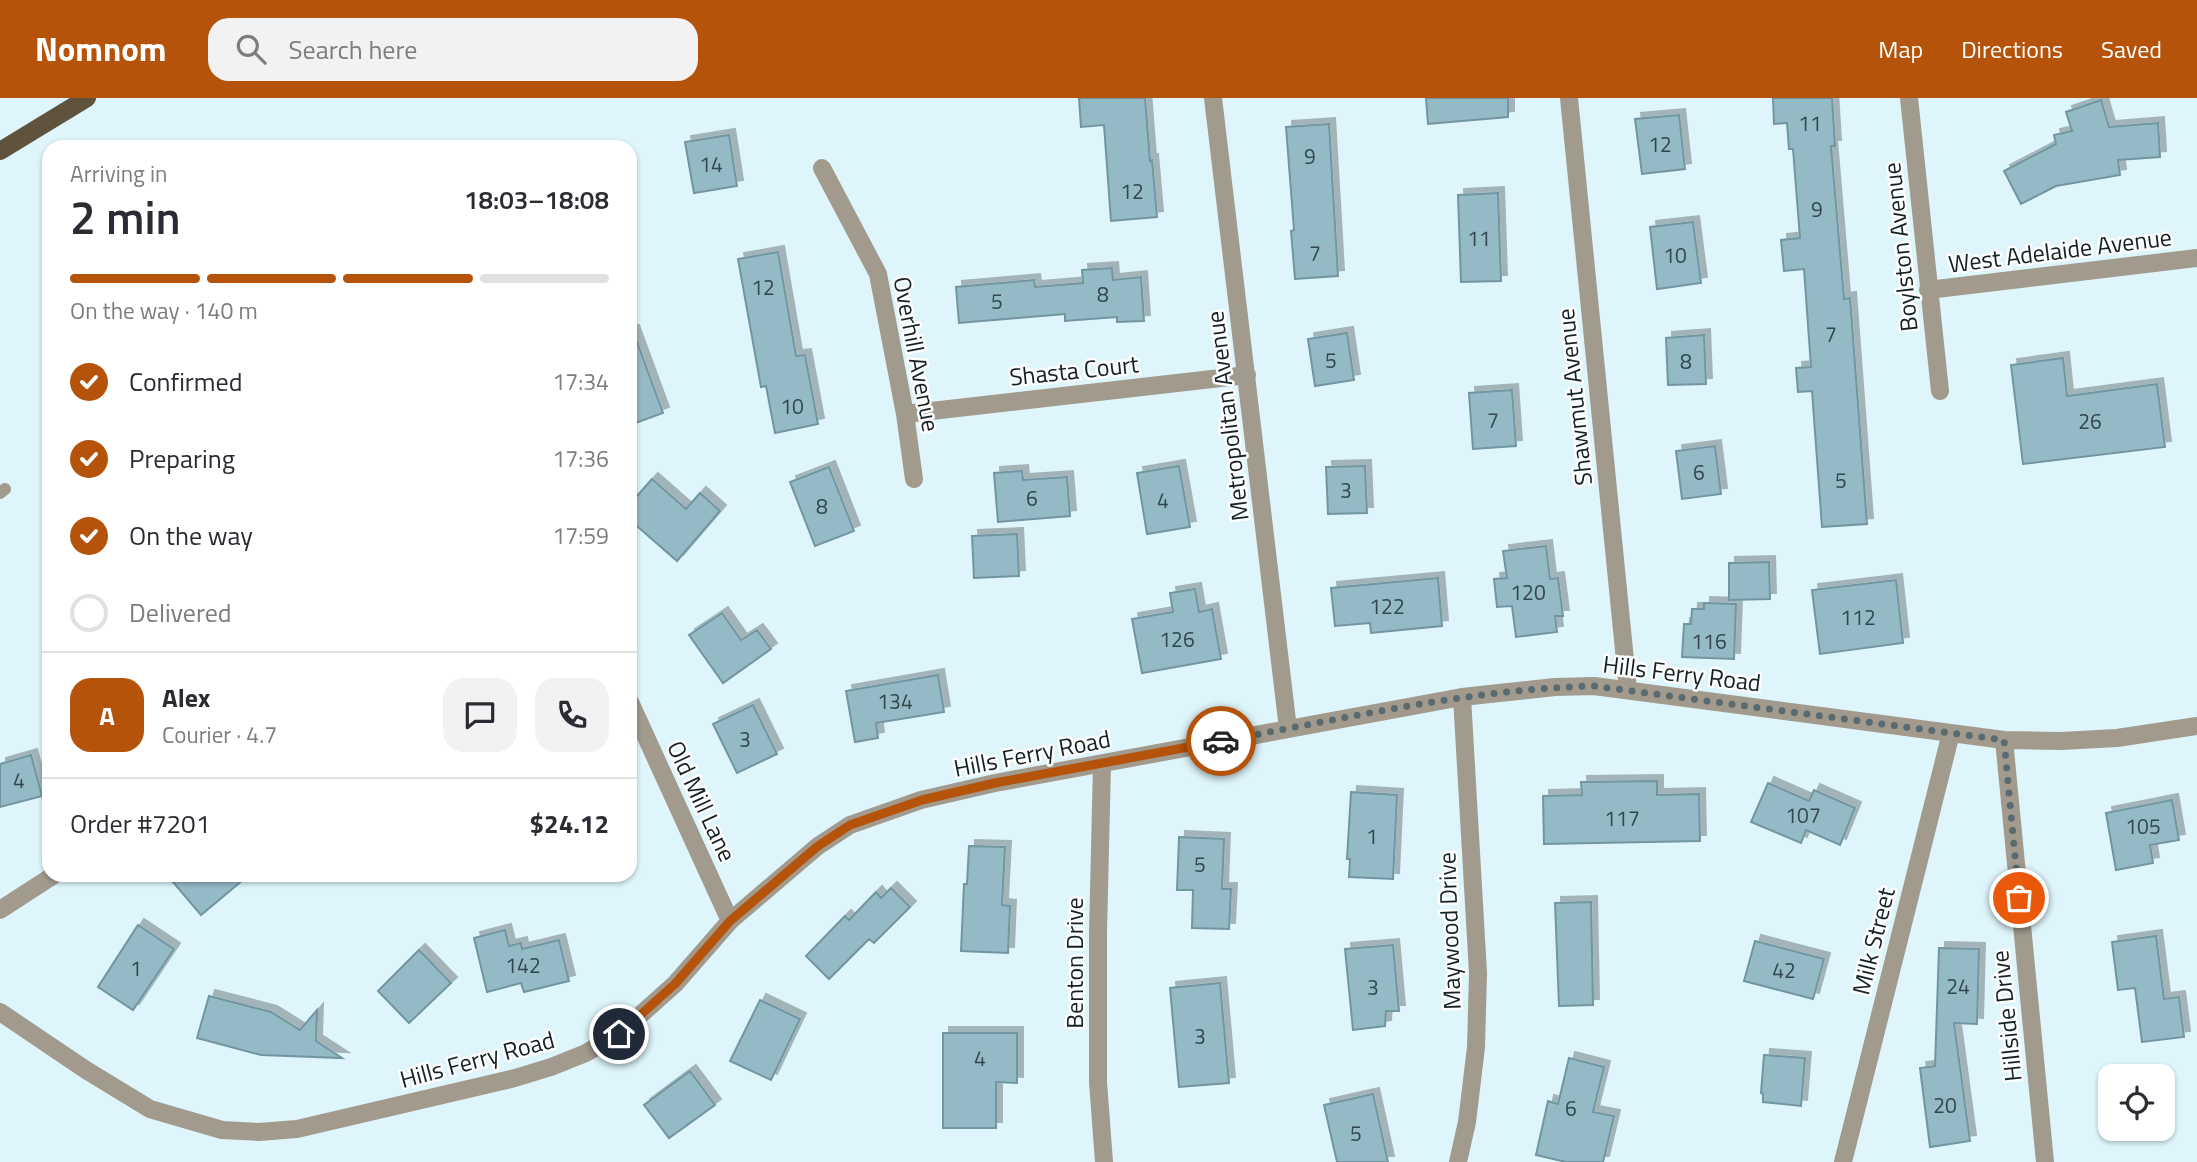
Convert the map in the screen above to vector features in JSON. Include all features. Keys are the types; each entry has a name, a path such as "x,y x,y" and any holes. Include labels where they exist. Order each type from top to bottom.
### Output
{"main road":[{"path":"0,150 87,98"}],"street":[{"name":"Metropolitan Avenue","path":"1213,98 1288,729"},
{"name":"Shawmut Avenue","path":"1569,98 1628,690"},
{"name":"Boylston Avenue","path":"1909,98 1940,391"},
{"name":"Overhill Avenue","path":"822,168 878,274 905,414 914,479"},
{"name":"West Adelaide Avenue","path":"1928,290 2197,258"},
{"name":"Shasta Court","path":"905,414 1247,375"},
{"name":"Hills Ferry Road","path":"0,1012 150,1110 222,1130 259,1132 296,1129 515,1078 551,1068 586,1053 619,1034 675,984 730,921 818,846 850,825 922,800 995,783 1462,697 1556,687 1594,686 1628,690 2004,740 2117,738 2197,726"},
{"name":"Maywood Drive","path":"1458,1162 1476,1047 1478,973 1462,697"},
{"name":"Old Mill Lane","path":"637,717 730,921"},
{"name":"Milk Street","path":"1843,1162 1951,733"},
{"name":"Hillside Drive","path":"2004,740 2045,1162"},
{"name":"Benton Drive","path":"1102,764 1098,1082 1104,1162"},
{"path":"0,910 43,882"}],"building":[{"path":"1079,98 1145,98 1157,217 1111,221 1104,125 1081,127"},
{"path":"1426,98 1508,98 1508,117 1428,124"},
{"path":"1773,98 1832,98 1835,146 1831,146 1844,299 1850,298 1867,524 1822,527 1812,391 1798,392 1796,368 1811,367 1804,269 1784,271 1781,240 1800,238 1793,149 1789,149 1787,123 1774,124"},
{"path":"2101,100 2109,127 2158,123 2160,157 2118,160 2120,175 2056,186 2021,204 2004,171 2056,144 2054,135 2072,131 2066,112"},
{"path":"1679,115 1685,169 1642,174 1635,119"},
{"path":"1329,124 1338,276 1295,279 1286,127"},
{"path":"729,135 737,186 694,193 685,142"},
{"path":"1498,193 1501,281 1461,282 1458,195"},
{"path":"1693,222 1701,283 1657,289 1650,227"},
{"path":"778,252 796,356 805,355 818,424 775,433 766,386 761,387 738,259"},
{"path":"1112,268 1113,280 1141,277 1144,321 1117,322 1117,317 1065,321 1065,314 959,323 956,287 1034,280 1035,287 1083,283 1082,270"},
{"path":"1347,333 1354,380 1315,386 1308,339"},
{"path":"1704,335 1706,384 1668,385 1666,338"},
{"path":"637,342 663,413 637,422"},
{"path":"2063,358 2067,396 2157,384 2165,447 2023,464 2011,365"},
{"path":"1512,390 1516,446 1473,449 1469,393"},
{"path":"1715,446 1721,494 1682,499 1676,451"},
{"path":"1179,466 1190,527 1147,534 1137,473"},
{"path":"1365,466 1367,513 1328,514 1326,467"},
{"path":"829,467 854,531 815,546 790,482"},
{"path":"1022,471 1023,480 1067,477 1070,516 998,522 994,473"},
{"path":"652,479 686,509 700,493 720,511 677,561 637,526 637,496"},
{"path":"1017,534 1019,576 974,578 972,536"},
{"path":"1546,546 1550,579 1558,578 1563,616 1555,616 1557,632 1516,637 1512,606 1497,607 1494,579 1507,578 1503,551"},
{"path":"1769,562 1770,599 1729,600 1729,563"},
{"path":"1438,578 1442,626 1371,633 1370,623 1335,626 1331,588"},
{"path":"1896,580 1903,643 1820,654 1812,590"},
{"path":"1195,589 1199,612 1212,609 1221,659 1142,673 1132,619 1173,612 1170,593"},
{"path":"1704,603 1736,604 1734,659 1682,657 1684,624 1691,624 1692,609 1704,609"},
{"path":"722,613 741,640 757,630 771,649 723,683 689,635"},
{"path":"938,675 944,712 876,723 878,738 855,742 846,691"},
{"path":"753,705 777,754 737,773 713,724"},
{"path":"31,755 42,796 0,807 0,764"},
{"path":"1657,781 1657,795 1699,794 1700,841 1544,844 1543,796 1582,795 1581,782"},
{"path":"1768,783 1809,801 1814,790 1855,808 1840,845 1806,830 1801,843 1751,822"},
{"path":"1351,792 1397,795 1393,879 1349,877 1350,859 1347,859"},
{"path":"2172,800 2179,840 2150,845 2153,863 2116,870 2106,813"},
{"path":"1179,837 1224,839 1222,889 1231,889 1229,929 1192,928 1193,890 1177,890"},
{"path":"969,846 1005,847 1002,905 1010,906 1008,953 961,951"},
{"path":"173,882 241,882 201,915"},
{"path":"891,888 910,907 874,943 869,939 829,979 806,956 845,916 849,920 876,892 881,898"},
{"path":"1591,902 1593,1005 1559,1006 1555,903"},
{"path":"138,925 174,949 133,1010 98,987"},
{"path":"505,930 509,946 521,943 522,949 559,940 569,981 524,992 521,983 487,992 474,938"},
{"path":"2156,936 2164,999 2179,997 2184,1037 2142,1042 2135,988 2118,990 2112,942"},
{"path":"1755,941 1824,959 1813,999 1744,981"},
{"path":"1393,945 1399,1011 1386,1011 1385,1026 1353,1030 1345,949"},
{"path":"1939,948 1979,949 1977,1024 1954,1023 1970,1141 1930,1147 1920,1068 1935,1066"},
{"path":"419,950 451,983 409,1023 378,991"},
{"path":"1220,983 1229,1083 1179,1087 1170,988"},
{"path":"209,996 271,1012 300,1030 317,1010 316,1041 342,1058 261,1055 197,1038"},
{"path":"760,1000 800,1019 771,1080 730,1061"},
{"path":"943,1033 1017,1033 1017,1083 996,1082 996,1128 943,1128"},
{"path":"1764,1055 1805,1058 1801,1106 1763,1102 1761,1093"},
{"path":"1569,1058 1604,1067 1593,1112 1614,1116 1603,1162 1566,1162 1536,1155 1548,1101 1558,1104"},
{"path":"690,1071 715,1105 669,1138 644,1105"},
{"path":"1373,1094 1388,1162 1337,1162 1324,1105"}],"way so far":[{"path":"1221,741 1462,697 1556,687 1594,686 2004,740 2019,898"}],"route":[{"path":"619,1034 675,984 730,921 818,846 850,825 922,800 995,783 1221,741"}]}
